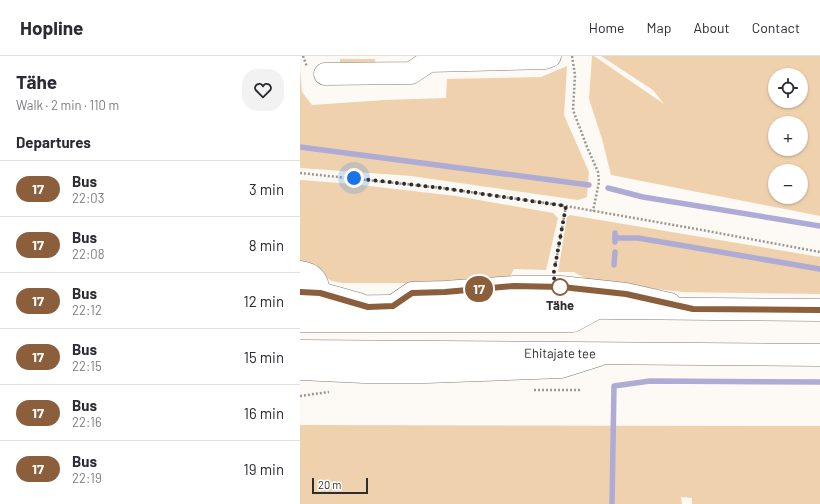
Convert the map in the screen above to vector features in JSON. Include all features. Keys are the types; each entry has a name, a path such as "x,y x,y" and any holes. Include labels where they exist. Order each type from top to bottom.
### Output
{"main road":[{"path":"325,74 411,73 429,61 544,58 550,56"},
{"path":"300,272 306,273 317,281 310,292 368,307"},
{"path":"393,306 412,293 445,292 514,286 562,287 626,294 693,309"},
{"path":"300,307 393,306 820,310"},
{"path":"300,320 573,321 597,308"},
{"name":"Ehitajate tee","path":"300,351 820,355"},
{"path":"300,369 364,372 426,372 561,367 603,353"}],"path":[{"path":"572,56 575,75 573,110 586,147 598,172 599,182 594,212"},
{"path":"300,173 442,188 566,206 820,252"},
{"path":"554,270 566,206"}],"shaded area":[{"path":"592,56 664,104 653,90 601,56 820,56 820,216 611,175 602,139 589,99"},
{"path":"340,59 375,59 376,69 340,69"},
{"path":"567,66 564,115 589,172 587,197 578,200 411,176 300,168 300,68 302,92 312,105 384,100 446,98 447,79 541,77"},
{"path":"300,180 352,184 456,196 553,213 558,218 546,270 514,269 510,277 419,283 342,283 332,281 306,266 300,265"},
{"path":"570,215 820,257 820,294 683,292 592,282 574,272 558,272 567,217"},
{"path":"300,425 820,426 820,504 692,504 692,498 681,497 682,504 300,504"}],"waterway":[{"path":"300,147 589,185"},
{"path":"608,188 643,197 820,226"},
{"path":"615,233 615,242"},
{"path":"615,238 638,238 820,269"},
{"path":"614,265 615,252"},
{"path":"612,504 614,386 650,381 820,382"}],"bus line":[{"name":"17","path":"300,292 320,293 368,307 393,306 412,293 445,292 514,286 562,287 626,294 693,309 820,310"}],"place":[{"name":"Tähe","path":"560,287"}],"route":[{"path":"354,178 442,188 566,206 553,277 560,287"}]}
